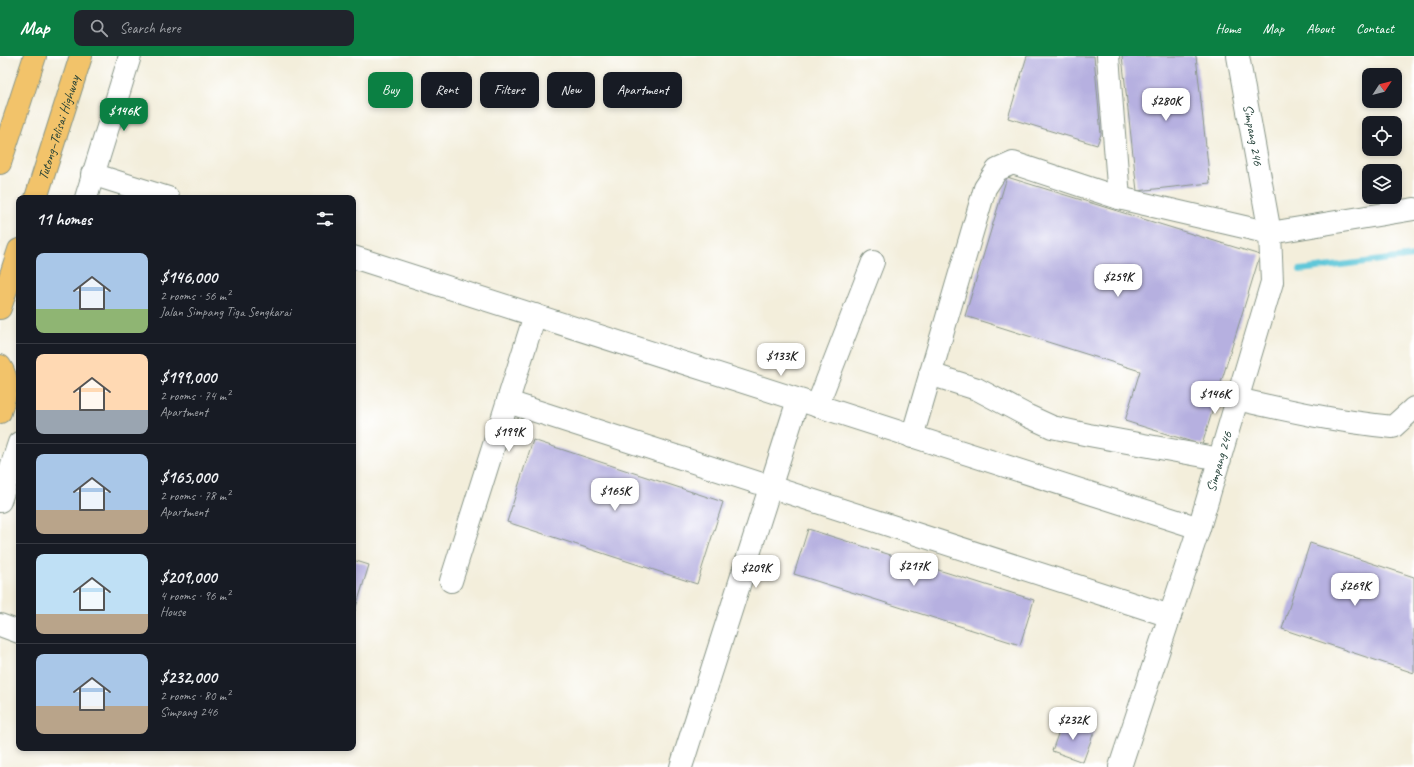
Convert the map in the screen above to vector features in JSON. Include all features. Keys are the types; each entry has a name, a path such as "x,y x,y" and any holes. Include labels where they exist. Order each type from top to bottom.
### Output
{"highway":[{"path":"0,163 35,56"},
{"name":"Tutong–Telisai Highway","path":"37,195 81,56"},
{"path":"0,308 16,259"},
{"path":"0,366 5,372 8,386 0,412"}],"street":[{"path":"87,195 92,174 130,56"},
{"path":"1108,56 1119,198"},
{"name":"Simpang 246","path":"1120,767 1199,528 1272,282 1270,233 1238,56"},
{"path":"912,437 985,188 997,170 1013,163 1119,198 1270,233 1414,209"},
{"path":"92,174 158,195"},
{"path":"356,258 1199,528"},
{"path":"681,767 771,486 807,403 873,262"},
{"path":"451,580 535,315"},
{"path":"930,374 977,389 1028,416 1052,426 1089,435 1220,459"},
{"path":"1237,399 1310,416 1356,424 1393,427 1414,408"},
{"path":"508,402 1170,616"},
{"path":"0,501 16,452"},
{"path":"0,625 16,631"}],"building":[{"path":"1027,56 1094,56 1101,134 1097,145 1008,118"},
{"path":"1122,56 1196,56 1210,183 1137,191"},
{"path":"1007,177 1260,255 1202,445 1125,421 1140,371 965,316"},
{"path":"533,440 723,502 697,584 507,522"},
{"path":"808,529 1034,600 1020,645 794,574"},
{"path":"1310,543 1414,577 1414,673 1282,629"},
{"path":"356,561 369,565 356,607"},
{"path":"1063,720 1094,732 1083,762 1052,751"}],"waterway":[{"path":"1300,270 1414,256"}]}
